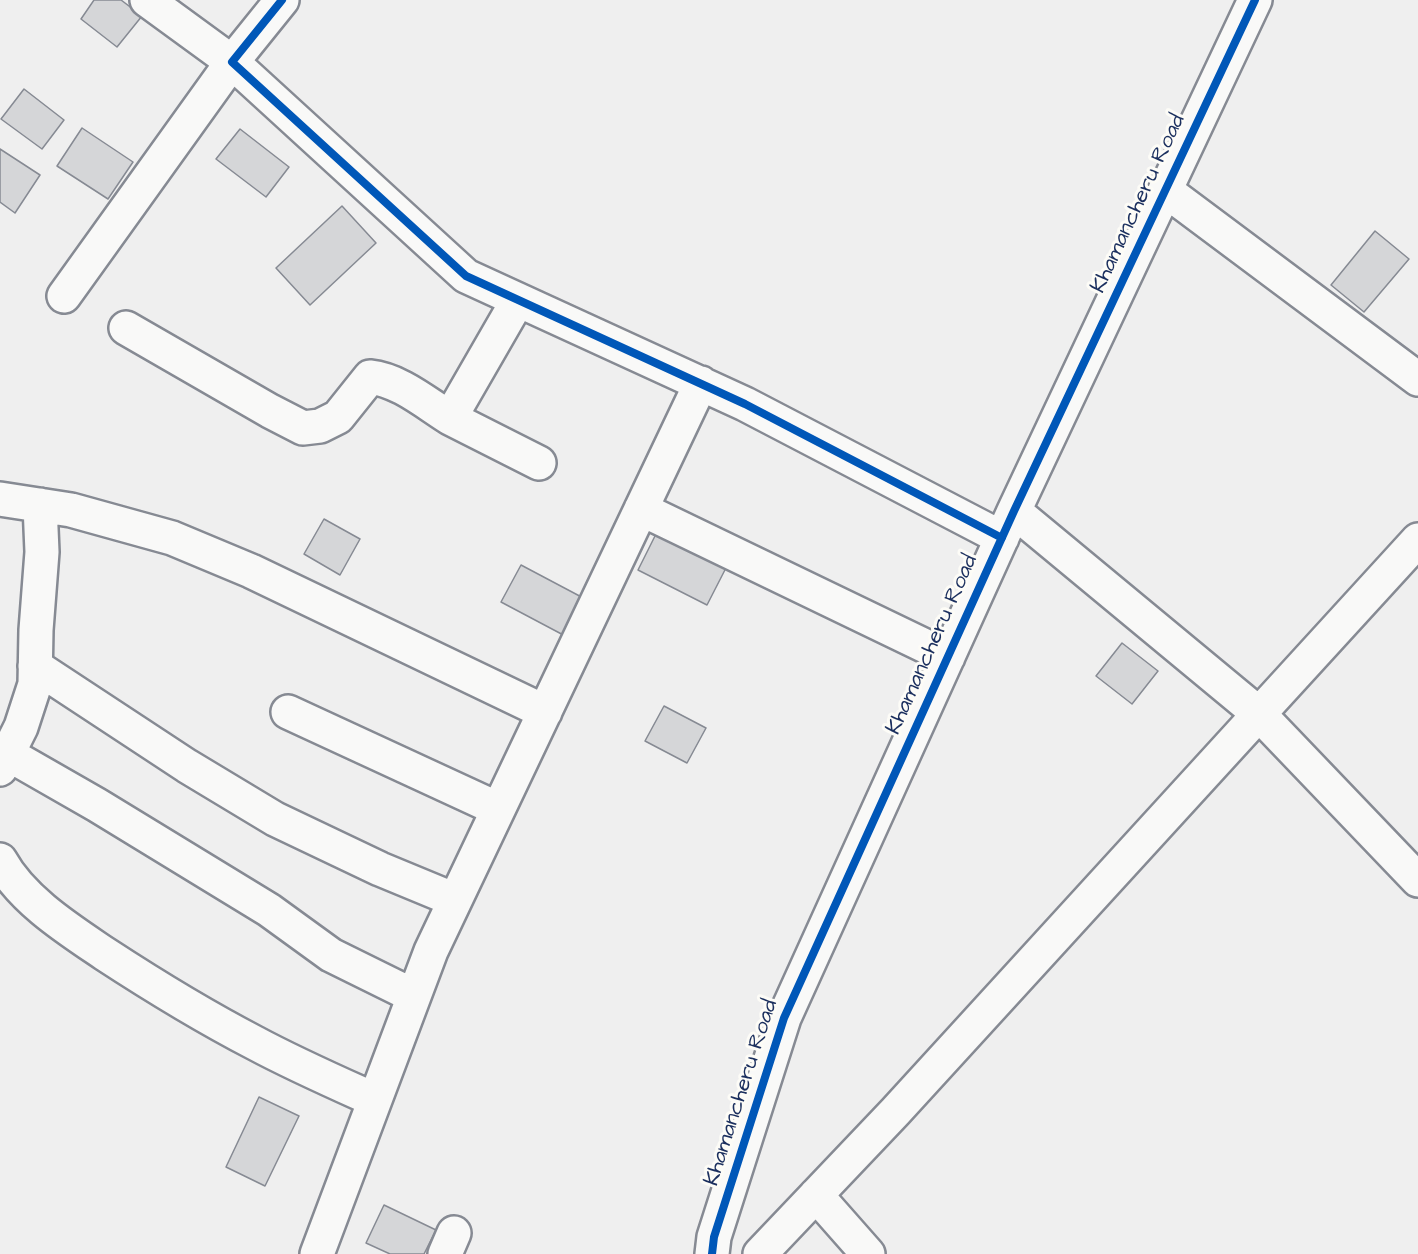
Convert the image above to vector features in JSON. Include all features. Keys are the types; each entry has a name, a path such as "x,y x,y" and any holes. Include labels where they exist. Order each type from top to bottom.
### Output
{"street":[{"path":"147,0 232,62 466,276 1008,525 1259,714 1418,880"},
{"path":"64,296 232,62 282,0"},
{"name":"Khamancheru Road","path":"712,1254 714,1237 784,1018 1008,525 1255,0"},
{"path":"1165,190 1418,379"},
{"path":"450,418 518,300"},
{"path":"126,328 303,428 320,426 338,417 370,377 383,378 450,418 539,463"},
{"path":"317,1254 431,951 701,383"},
{"path":"0,499 71,510 172,538 251,571 545,712"},
{"path":"40,505 42,552 36,630 35,684 21,727 4,761 97,805 268,910 331,955 414,996"},
{"path":"641,509 948,657"},
{"path":"759,1254 895,1112 1418,540"},
{"path":"35,666 187,766 275,819 380,869 455,900"},
{"path":"288,712 498,809"},
{"path":"0,860 7,874 34,902 81,938 163,991 255,1044 375,1100"},
{"path":"816,1195 868,1254"}],"building":[{"path":"94,0 121,0 142,16 117,47 81,19"},
{"path":"24,89 64,120 42,149 1,119"},
{"path":"82,128 133,162 108,199 57,166"},
{"path":"240,129 289,167 266,197 216,159"},
{"path":"0,149 40,175 15,213 0,202"},
{"path":"342,206 376,243 310,305 276,268"},
{"path":"1375,231 1409,259 1364,312 1331,285"},
{"path":"324,519 360,539 340,575 304,554"},
{"path":"659,528 729,562 707,605 638,570"},
{"path":"521,565 589,601 569,638 501,602"},
{"path":"1122,643 1158,671 1132,704 1096,676"},
{"path":"664,706 706,728 687,763 645,741"},
{"path":"259,1097 299,1116 265,1186 226,1167"},
{"path":"384,1205 436,1230 424,1254 390,1254 366,1243"}],"cycle path":[{"path":"282,0 232,62 466,276 745,404 1002,538"},
{"path":"712,1254 714,1237 784,1018 1014,511 1255,0"}]}
